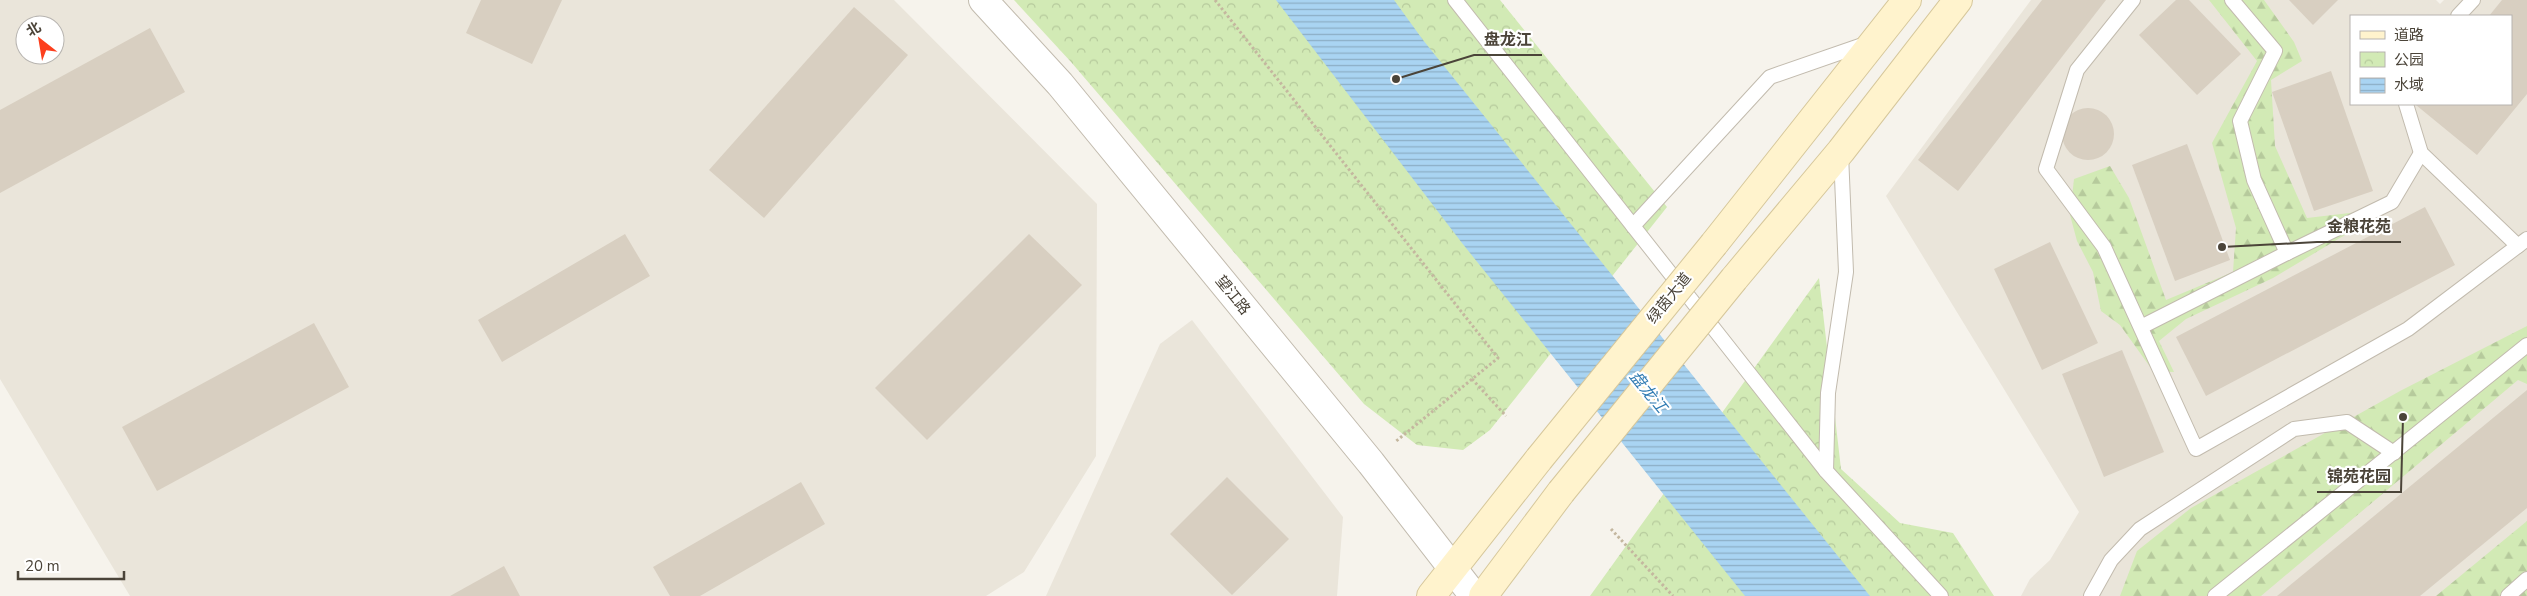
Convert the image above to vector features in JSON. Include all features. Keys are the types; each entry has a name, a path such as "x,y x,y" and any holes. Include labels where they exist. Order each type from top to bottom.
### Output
{"main road":[{"name":"绿茵大道","path":"1431,596 1907,0"},
{"path":"1483,596 1561,492 1734,279 1841,152 1958,0"}],"street":[{"name":"望江路","path":"983,0 1060,84 1371,463 1474,596"}],"lane":[{"path":"1454,0 1826,471 1941,596"},
{"path":"2133,0 2077,70 2046,169 2104,247 2196,449 2408,328 2523,243 2421,153 2406,105"},
{"path":"2232,0 2275,51 2240,121 2254,180 2287,253"},
{"path":"2459,15 2473,0"},
{"path":"1633,226 1770,76 1875,41"},
{"path":"1826,471 1828,393 1846,272 1841,152"},
{"path":"2141,328 2287,253 2392,202 2421,153"},
{"path":"2216,596 2527,345"},
{"path":"2091,596 2111,560 2140,529 2294,429 2347,422 2394,453"},
{"path":"2508,596 2527,579"}],"path":[{"path":"1215,0 1498,358 1371,463"},
{"path":"1472,379 1506,416"},
{"path":"1611,529 1674,596"}],"shaded area":[{"path":"0,0 894,0 1097,204 1096,456 1024,572 986,596 130,596 0,379"},
{"path":"2031,0 2436,0 2440,4 2444,0 2527,0 2527,596 2021,596 2030,579 2050,560 2079,512 1886,196"},
{"path":"1192,320 1343,517 1337,596 1046,596 1160,344"}],"green space":[{"path":"1014,0 1500,0 1667,207 1490,430 1463,450 1417,445 1364,404 1071,62"},
{"path":"2209,0 2264,0 2294,42 2302,61 2271,80 2275,146 2307,218 2375,210 2370,220 2273,278 2186,319 2159,341 2174,372 2153,371 2120,325 2101,311 2093,272 2077,241 2070,215 2074,179 2110,166 2129,198 2166,300 2233,272 2236,228 2212,143 2257,61"},
{"path":"1819,278 1841,469 1900,523 1953,533 1994,596 1590,596"},
{"path":"2527,326 2527,384 2518,380 2261,596 2120,596 2137,551 2191,508 2400,391"},
{"path":"2527,521 2527,596 2436,596"}],"water":[{"path":"1276,0 1394,0 1423,40 1870,596 1745,596 1462,243"}],"building":[{"path":"481,0 562,0 532,64 466,33"},
{"path":"2042,0 2106,0 1958,191 1918,160"},
{"path":"2176,0 2189,0 2241,54 2197,95 2139,35"},
{"path":"2289,0 2338,0 2313,25"},
{"path":"2502,0 2527,0 2527,94 2477,155 2416,105 2512,105 2512,15 2490,15"},
{"path":"854,7 908,55 764,218 709,170"},
{"path":"150,28 185,92 0,193 0,110"},
{"path":"2331,71 2373,191 2314,211 2272,92"},
{"path":"2088,108 2098,110 2106,116 2112,124 2114,134 2112,144 2106,152 2098,158 2088,160 2078,158 2070,152 2064,144 2062,134 2064,124 2070,116 2078,110"},
{"path":"2187,144 2230,260 2175,281 2132,165"},
{"path":"2425,207 2455,265 2206,396 2176,337"},
{"path":"625,234 650,276 502,362 478,320"},
{"path":"1029,234 1082,285 927,440 875,388"},
{"path":"2050,242 2098,343 2042,370 1994,269"},
{"path":"314,323 349,387 157,491 122,427"},
{"path":"2122,350 2164,452 2104,477 2062,374"},
{"path":"2527,390 2527,508 2420,596 2277,596"},
{"path":"1227,477 1289,539 1232,595 1170,534"},
{"path":"801,482 825,524 700,596 670,596 653,567"},
{"path":"504,566 520,596 450,596"}],"place":[{"name":"盘龙江","path":"1396,79"},
{"name":"金粮花苑","path":"2222,247"},
{"name":"锦苑花园","path":"2403,417"}]}
